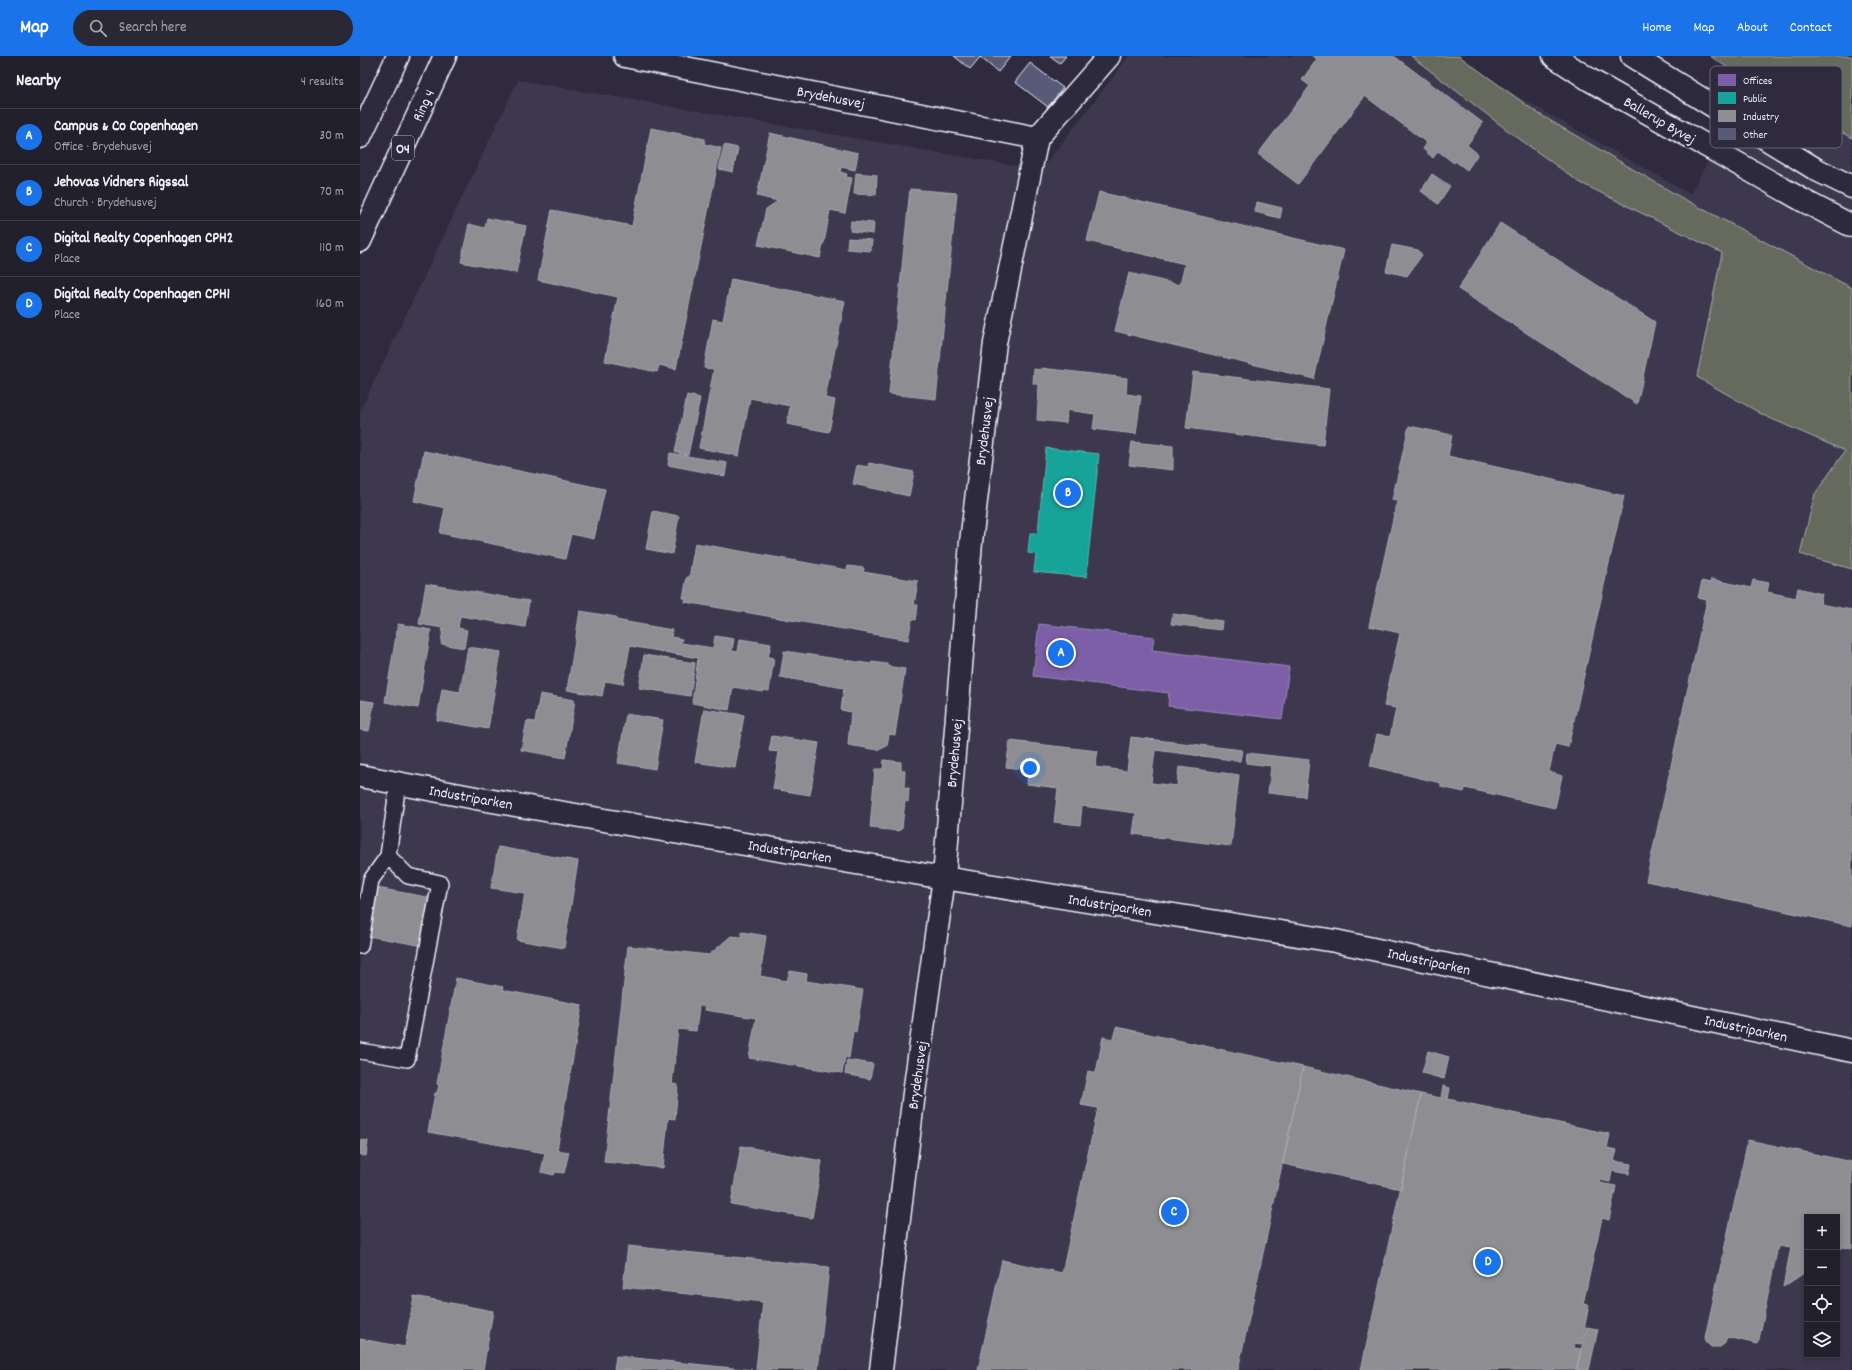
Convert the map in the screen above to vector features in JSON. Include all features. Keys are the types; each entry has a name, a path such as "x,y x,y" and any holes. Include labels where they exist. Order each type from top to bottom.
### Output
{"street":[{"path":"360,137 398,56"},
{"name":"Ring 4","path":"360,241 445,56"},
{"name":"Brydehusvej","path":"625,56 1037,138"},
{"name":"Brydehusvej","path":"881,1370 914,1093 944,878 971,542 995,343 1037,138 1109,56"},
{"name":"Ballerup Byvej","path":"1554,56 1590,80 1710,148"},
{"path":"1632,56 1710,104"},
{"name":"Ballerup Byvej","path":"1710,148 1804,201 1852,226"},
{"path":"1781,148 1817,170 1852,187"},
{"name":"Industriparken","path":"361,777 944,878 1335,941 1852,1051"}],"lane":[{"path":"360,946 371,880 388,856 398,784"},
{"path":"360,1050 407,1059 440,883 408,876 388,856"}],"shaded area":[{"path":"1129,56 1446,56 1690,194 1715,148 1842,148 1842,66 1760,66 1765,56 1852,56 1852,1370 360,1370 360,411 518,80 1041,170"}],"green space":[{"path":"1411,56 1459,56 1539,114 1682,198 1852,288 1852,569 1800,554 1815,494 1845,451 1765,416 1697,377 1722,253 1579,182 1507,130"},
{"path":"1710,56 1852,56 1852,138 1842,133 1842,66 1725,66"}],"building: Offices":[{"path":"1039,624 1154,637 1152,650 1289,667 1282,719 1168,706 1169,693 1033,676"}],"building: Public":[{"path":"1046,448 1099,454 1086,577 1034,572 1036,554 1028,553 1030,533 1038,533"}],"building: Industry":[{"path":"1312,56 1394,56 1483,123 1467,145 1478,154 1467,170 1455,161 1454,163 1438,151 1433,158 1423,149 1427,143 1365,96 1298,184 1258,154 1310,86 1302,80 1317,59"},
{"path":"651,128 705,139 704,144 721,148 676,369 659,365 657,372 605,361 618,297 538,280 552,210 632,226"},
{"path":"770,133 858,153 855,170 841,167 840,172 847,174 846,177 852,178 845,213 830,210 820,258 758,245 766,209 778,201 757,196"},
{"path":"724,145 738,148 733,172 719,169"},
{"path":"856,173 877,175 876,195 854,194"},
{"path":"1432,174 1450,186 1438,204 1421,191"},
{"path":"910,189 957,193 936,399 889,394"},
{"path":"1099,192 1344,250 1314,379 1115,331 1129,273 1180,285 1185,264 1087,241"},
{"path":"1257,202 1282,208 1280,218 1255,212"},
{"path":"487,218 526,226 516,273 461,262 469,224 485,228"},
{"path":"851,221 874,223 873,234 850,231"},
{"path":"1500,223 1655,322 1637,404 1458,289"},
{"path":"848,238 872,240 871,251 847,249"},
{"path":"1392,245 1418,250 1422,255 1407,276 1386,271"},
{"path":"731,279 845,301 825,398 835,400 829,432 787,424 790,406 750,398 739,456 699,448 714,369 704,368 713,319 723,321"},
{"path":"1041,368 1127,378 1126,394 1141,396 1136,434 1093,429 1095,414 1067,410 1066,423 1037,420 1039,384 1033,384 1034,369 1041,370"},
{"path":"1193,372 1329,389 1323,445 1186,428"},
{"path":"687,395 700,398 688,455 675,452"},
{"path":"1409,426 1452,435 1448,456 1624,496 1568,747 1555,744 1549,772 1562,776 1555,808 1465,788 1464,792 1441,787 1441,783 1370,766 1377,734 1390,737 1396,708 1384,706 1400,633 1369,626 1397,501 1392,500"},
{"path":"1132,442 1173,446 1173,470 1129,465"},
{"path":"424,451 605,489 594,539 571,534 565,559 440,533 445,508 414,501"},
{"path":"670,453 727,463 725,476 668,465"},
{"path":"869,463 914,472 909,496 853,484 857,465 868,467"},
{"path":"653,511 679,516 672,554 646,549"},
{"path":"695,543 847,570 848,566 864,568 863,572 918,581 914,605 918,605 916,620 912,619 908,640 685,602 686,598 683,598 687,577 689,578"},
{"path":"1711,579 1751,588 1753,580 1769,583 1767,592 1796,598 1798,588 1822,594 1820,604 1852,610 1852,926 1646,881 1707,600 1698,598 1702,581 1710,583"},
{"path":"426,584 529,601 525,627 460,616 458,628 467,630 464,648 441,644 443,628 419,624"},
{"path":"580,611 616,617 616,620 672,630 671,637 682,639 681,643 713,648 715,636 734,639 732,651 738,652 740,639 771,644 768,657 774,658 769,691 763,690 763,692 733,687 729,710 692,703 698,658 630,646 623,684 605,681 602,696 567,690"},
{"path":"1173,614 1222,621 1221,630 1171,624"},
{"path":"398,624 431,630 418,708 385,702"},
{"path":"468,647 501,652 488,729 437,720 442,689 460,692"},
{"path":"784,651 871,664 872,662 887,664 887,666 905,669 895,735 889,734 887,746 879,750 848,745 851,712 841,710 844,688 780,677"},
{"path":"644,655 695,663 690,696 639,688"},
{"path":"540,694 575,700 565,758 521,750 527,721 535,722"},
{"path":"360,700 374,702 369,731 360,730"},
{"path":"704,709 744,715 735,768 695,762"},
{"path":"626,714 663,720 655,769 618,763"},
{"path":"772,736 819,743 810,795 773,789 779,752 769,751"},
{"path":"1131,737 1242,750 1240,761 1155,750 1151,783 1177,786 1179,767 1239,775 1231,846 1133,834 1136,813 1082,806 1080,825 1054,822 1058,788 1027,784 1028,770 1006,767 1010,741 1098,751 1095,767 1127,771"},
{"path":"1247,753 1309,760 1305,797 1268,793 1271,766 1246,763"},
{"path":"884,760 901,762 901,770 905,771 904,788 909,788 908,802 905,801 902,828 899,831 870,828 875,769 883,769"},
{"path":"498,847 578,861 564,948 517,940 525,893 491,888"},
{"path":"377,888 432,898 424,946 368,936"},
{"path":"742,932 766,936 760,976 787,981 790,971 807,974 806,981 863,990 856,1032 853,1031 849,1058 845,1057 842,1073 749,1058 756,1018 705,1010 706,1006 699,1006 696,1031 678,1029 672,1084 678,1085 675,1119 668,1118 663,1168 604,1162 628,946 709,955 731,936 741,937"},
{"path":"456,978 503,987 502,990 582,1005 557,1150 569,1152 564,1173 555,1172 554,1175 541,1172 545,1153 428,1132 435,1093 437,1093 439,1085 437,1084"},
{"path":"1116,1027 1303,1067 1238,1370 978,1370 1002,1260 1062,1273 1098,1108 1081,1105 1088,1071 1096,1073 1103,1037 1113,1039"},
{"path":"1428,1051 1449,1057 1444,1079 1422,1073"},
{"path":"847,1060 873,1064 870,1079 845,1074"},
{"path":"1303,1067 1421,1094 1401,1189 1283,1164"},
{"path":"1443,1086 1450,1088 1448,1099 1610,1134 1607,1148 1617,1150 1614,1161 1631,1164 1629,1174 1612,1171 1610,1182 1600,1180 1599,1183 1616,1186 1609,1220 1602,1218 1583,1304 1589,1305 1581,1344 1575,1343 1574,1348 1581,1349 1576,1370 1361,1370 1421,1094 1441,1098"},
{"path":"360,1140 368,1141 366,1156 360,1155"},
{"path":"1748,1140 1852,1162 1852,1249 1843,1247 1840,1249 1840,1214 1804,1214 1804,1273 1783,1287 1791,1248 1778,1246 1758,1344 1727,1337 1724,1344 1720,1347 1711,1347 1705,1338"},
{"path":"741,1146 822,1161 812,1218 731,1204"},
{"path":"628,1246 829,1267 818,1370 756,1370 763,1302 623,1287"},
{"path":"414,1296 493,1311 483,1370 360,1370 360,1339 405,1347"},
{"path":"1586,1327 1598,1329 1589,1370 1577,1370"},
{"path":"616,1356 752,1370 614,1370"}],"building: Other":[{"path":"954,56 1011,56 998,72 980,57 970,69"},
{"path":"1050,56 1066,56 1060,63"},
{"path":"1030,63 1063,88 1048,107 1015,82"}],"place":[{"name":"Jehovas Vidners Rigssal","path":"1068,493"},
{"name":"Campus & Co Copenhagen","path":"1061,653"},
{"name":"Digital Realty Copenhagen CPH2","path":"1174,1212"},
{"name":"Digital Realty Copenhagen CPH1","path":"1488,1262"}]}
